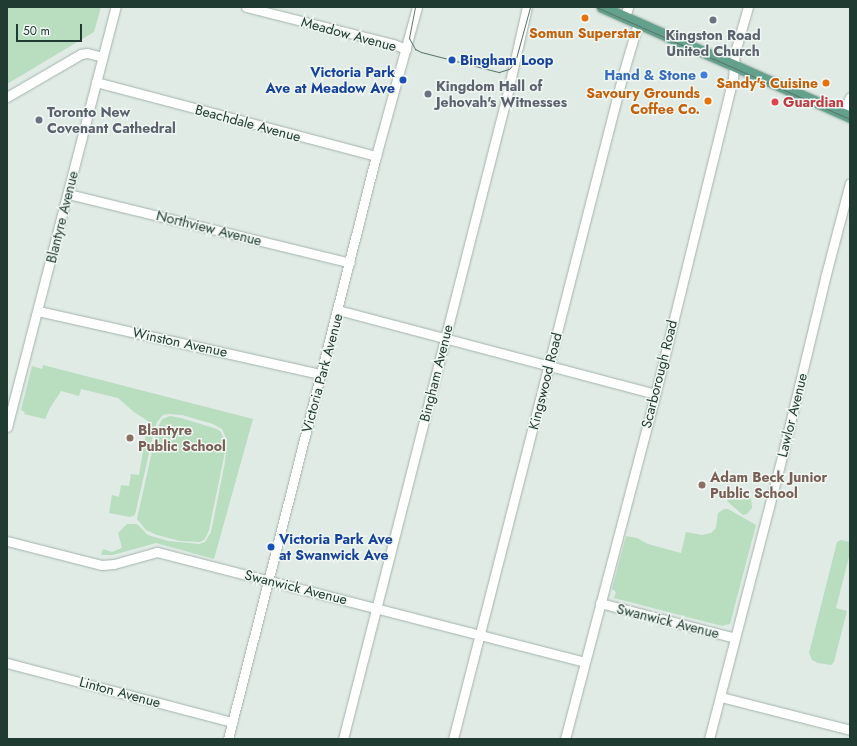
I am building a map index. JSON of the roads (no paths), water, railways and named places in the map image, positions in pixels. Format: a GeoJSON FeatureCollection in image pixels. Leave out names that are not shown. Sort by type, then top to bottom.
{"type":"FeatureCollection","features":[{"type":"Feature","properties":{"kind":"main road"},"geometry":{"type":"LineString","coordinates":[[602,7],[626,12],[638,23],[846,115]]}},
{"type":"Feature","properties":{"kind":"street","name":"Blantyre Avenue"},"geometry":{"type":"LineString","coordinates":[[7,425],[116,7]]}},
{"type":"Feature","properties":{"kind":"street","name":"Meadow Avenue"},"geometry":{"type":"LineString","coordinates":[[246,7],[393,44],[406,49]]}},
{"type":"Feature","properties":{"kind":"street","name":"Victoria Park Avenue"},"geometry":{"type":"LineString","coordinates":[[228,739],[376,156],[417,7]]}},
{"type":"Feature","properties":{"kind":"street","name":"Bingham Avenue"},"geometry":{"type":"LineString","coordinates":[[343,739],[446,338],[508,91],[527,7]]}},
{"type":"Feature","properties":{"kind":"street","name":"Scarborough Road"},"geometry":{"type":"LineString","coordinates":[[564,739],[655,394],[733,79],[735,52],[748,7]]}},
{"type":"Feature","properties":{"kind":"street","name":"Kingswood Road"},"geometry":{"type":"LineString","coordinates":[[453,739],[623,74],[638,23]]}},
{"type":"Feature","properties":{"kind":"street"},"geometry":{"type":"LineString","coordinates":[[7,97],[81,54],[87,53],[103,57]]}},
{"type":"Feature","properties":{"kind":"street","name":"Beachdale Avenue"},"geometry":{"type":"LineString","coordinates":[[96,82],[376,156]]}},
{"type":"Feature","properties":{"kind":"street"},"geometry":{"type":"LineString","coordinates":[[846,115],[850,97]]}},
{"type":"Feature","properties":{"kind":"street","name":"Lawlor Avenue"},"geometry":{"type":"LineString","coordinates":[[710,739],[850,183]]}},
{"type":"Feature","properties":{"kind":"street","name":"Northview Avenue"},"geometry":{"type":"LineString","coordinates":[[68,194],[350,263]]}},
{"type":"Feature","properties":{"kind":"street","name":"Winston Avenue"},"geometry":{"type":"LineString","coordinates":[[38,310],[321,374]]}},
{"type":"Feature","properties":{"kind":"street"},"geometry":{"type":"LineString","coordinates":[[338,310],[550,364],[655,394]]}},
{"type":"Feature","properties":{"kind":"street","name":"Swanwick Avenue"},"geometry":{"type":"LineString","coordinates":[[7,541],[102,565],[114,564],[157,552],[584,662]]}},
{"type":"Feature","properties":{"kind":"street","name":"Swanwick Avenue"},"geometry":{"type":"LineString","coordinates":[[600,603],[735,638]]}},
{"type":"Feature","properties":{"kind":"street","name":"Linton Avenue"},"geometry":{"type":"LineString","coordinates":[[7,662],[232,722]]}},
{"type":"Feature","properties":{"kind":"street"},"geometry":{"type":"LineString","coordinates":[[721,697],[850,730]]}},
{"type":"Feature","properties":{"kind":"tram line"},"geometry":{"type":"LineString","coordinates":[[415,7],[409,38],[415,49],[421,52],[499,72],[509,69],[515,62],[530,7]]}},
{"type":"Feature","properties":{"kind":"tram line"},"geometry":{"type":"LineString","coordinates":[[596,7],[850,119]]}},
{"type":"Feature","properties":{"kind":"place","name":"Somun Superstar"},"geometry":{"type":"Point","coordinates":[585,18]}},
{"type":"Feature","properties":{"kind":"place","name":"Kingston Road United Church"},"geometry":{"type":"Point","coordinates":[713,20]}},
{"type":"Feature","properties":{"kind":"place","name":"Bingham Loop"},"geometry":{"type":"Point","coordinates":[452,60]}},
{"type":"Feature","properties":{"kind":"place","name":"Hand & Stone"},"geometry":{"type":"Point","coordinates":[704,75]}},
{"type":"Feature","properties":{"kind":"place","name":"Victoria Park Ave at Meadow Ave"},"geometry":{"type":"Point","coordinates":[403,80]}},
{"type":"Feature","properties":{"kind":"place","name":"Sandy's Cuisine"},"geometry":{"type":"Point","coordinates":[826,83]}},
{"type":"Feature","properties":{"kind":"place","name":"Kingdom Hall of Jehovah's Witnesses"},"geometry":{"type":"Point","coordinates":[428,94]}},
{"type":"Feature","properties":{"kind":"place","name":"Savoury Grounds Coffee Co."},"geometry":{"type":"Point","coordinates":[708,101]}},
{"type":"Feature","properties":{"kind":"place","name":"Guardian"},"geometry":{"type":"Point","coordinates":[775,102]}},
{"type":"Feature","properties":{"kind":"place","name":"Toronto New Covenant Cathedral"},"geometry":{"type":"Point","coordinates":[39,120]}},
{"type":"Feature","properties":{"kind":"place","name":"Blantyre Public School"},"geometry":{"type":"Point","coordinates":[130,438]}},
{"type":"Feature","properties":{"kind":"place","name":"Adam Beck Junior Public School"},"geometry":{"type":"Point","coordinates":[702,485]}},
{"type":"Feature","properties":{"kind":"place","name":"Victoria Park Ave at Swanwick Ave"},"geometry":{"type":"Point","coordinates":[271,547]}}]}
